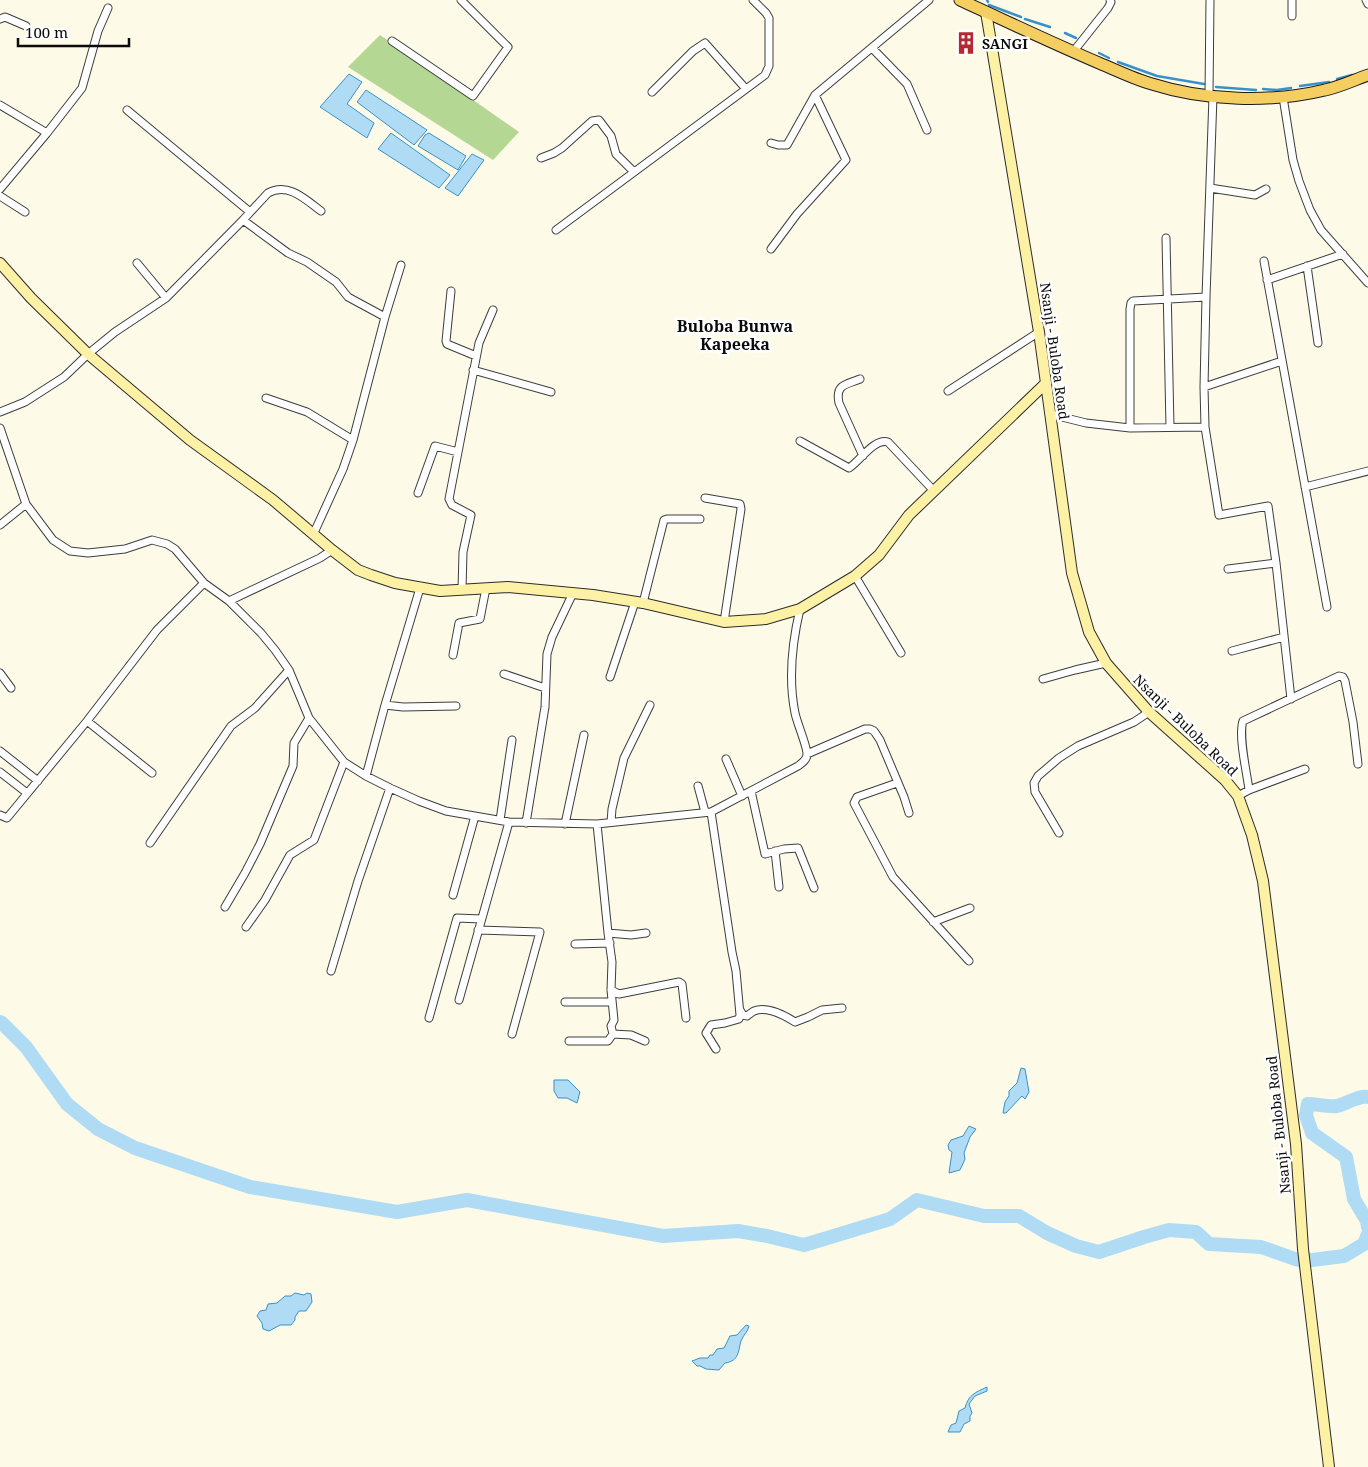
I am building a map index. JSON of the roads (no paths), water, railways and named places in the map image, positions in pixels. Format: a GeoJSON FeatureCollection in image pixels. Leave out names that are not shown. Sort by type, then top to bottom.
{"type":"FeatureCollection","features":[{"type":"Feature","properties":{"kind":"main road"},"geometry":{"type":"LineString","coordinates":[[960,0],[979,6],[1073,52],[1151,84],[1180,91],[1211,96],[1284,97],[1326,90],[1368,75]]}},
{"type":"Feature","properties":{"kind":"main road","name":"Nsanji - Buloba Road"},"geometry":{"type":"LineString","coordinates":[[979,6],[1039,332],[1072,572],[1089,632],[1106,664],[1149,712],[1225,780],[1238,796],[1252,835],[1263,881],[1296,1144],[1303,1250],[1329,1467]]}},
{"type":"Feature","properties":{"kind":"main road"},"geometry":{"type":"LineString","coordinates":[[0,263],[31,298],[88,354],[190,440],[272,500],[332,550],[358,570],[371,576],[420,588],[462,590],[508,587],[573,593],[639,602],[724,622],[766,619],[800,608],[855,576],[879,555],[909,515],[1046,384]]}},
{"type":"Feature","properties":{"kind":"street"},"geometry":{"type":"LineString","coordinates":[[392,41],[473,96],[508,47],[462,0]]}},
{"type":"Feature","properties":{"kind":"street"},"geometry":{"type":"LineString","coordinates":[[556,230],[765,75],[769,66],[769,18],[753,0]]}},
{"type":"Feature","properties":{"kind":"street"},"geometry":{"type":"LineString","coordinates":[[771,143],[787,145],[815,96],[929,0]]}},
{"type":"Feature","properties":{"kind":"street"},"geometry":{"type":"LineString","coordinates":[[1073,52],[1108,8],[1110,0]]}},
{"type":"Feature","properties":{"kind":"street"},"geometry":{"type":"LineString","coordinates":[[1210,0],[1210,188],[1204,387],[1206,427],[1219,515],[1268,506],[1291,700]]}},
{"type":"Feature","properties":{"kind":"street"},"geometry":{"type":"LineString","coordinates":[[1292,0],[1292,16]]}},
{"type":"Feature","properties":{"kind":"street"},"geometry":{"type":"LineString","coordinates":[[1366,0],[1368,4]]}},
{"type":"Feature","properties":{"kind":"street"},"geometry":{"type":"LineString","coordinates":[[0,189],[82,88],[98,31],[108,8]]}},
{"type":"Feature","properties":{"kind":"street"},"geometry":{"type":"LineString","coordinates":[[0,19],[2,17],[26,26]]}},
{"type":"Feature","properties":{"kind":"street"},"geometry":{"type":"LineString","coordinates":[[652,92],[693,50],[705,43],[746,89]]}},
{"type":"Feature","properties":{"kind":"street"},"geometry":{"type":"LineString","coordinates":[[872,48],[907,84],[927,130]]}},
{"type":"Feature","properties":{"kind":"street"},"geometry":{"type":"LineString","coordinates":[[771,249],[797,214],[846,160],[815,96]]}},
{"type":"Feature","properties":{"kind":"street"},"geometry":{"type":"LineString","coordinates":[[1284,97],[1298,182],[1310,210],[1321,230],[1368,283]]}},
{"type":"Feature","properties":{"kind":"street"},"geometry":{"type":"LineString","coordinates":[[0,105],[47,133]]}},
{"type":"Feature","properties":{"kind":"street"},"geometry":{"type":"LineString","coordinates":[[127,110],[250,212]]}},
{"type":"Feature","properties":{"kind":"street"},"geometry":{"type":"LineString","coordinates":[[541,158],[562,148],[592,121],[599,120],[611,136],[616,154],[634,172]]}},
{"type":"Feature","properties":{"kind":"street"},"geometry":{"type":"LineString","coordinates":[[1210,188],[1255,195],[1266,189]]}},
{"type":"Feature","properties":{"kind":"street"},"geometry":{"type":"LineString","coordinates":[[0,412],[25,402],[64,377],[115,332],[166,298],[268,193],[281,189],[296,192],[321,211]]}},
{"type":"Feature","properties":{"kind":"street"},"geometry":{"type":"LineString","coordinates":[[0,196],[25,212]]}},
{"type":"Feature","properties":{"kind":"street"},"geometry":{"type":"LineString","coordinates":[[243,220],[288,253],[307,262],[336,282],[348,297],[384,317]]}},
{"type":"Feature","properties":{"kind":"street"},"geometry":{"type":"LineString","coordinates":[[1166,238],[1170,427]]}},
{"type":"Feature","properties":{"kind":"street"},"geometry":{"type":"LineString","coordinates":[[1267,280],[1343,254]]}},
{"type":"Feature","properties":{"kind":"street"},"geometry":{"type":"LineString","coordinates":[[1264,261],[1327,607]]}},
{"type":"Feature","properties":{"kind":"street"},"geometry":{"type":"LineString","coordinates":[[137,263],[166,298]]}},
{"type":"Feature","properties":{"kind":"street"},"geometry":{"type":"LineString","coordinates":[[313,535],[343,469],[353,440],[384,317],[401,265]]}},
{"type":"Feature","properties":{"kind":"street"},"geometry":{"type":"LineString","coordinates":[[1307,266],[1318,343]]}},
{"type":"Feature","properties":{"kind":"street"},"geometry":{"type":"LineString","coordinates":[[451,291],[447,344],[476,356]]}},
{"type":"Feature","properties":{"kind":"street"},"geometry":{"type":"LineString","coordinates":[[1130,428],[1131,303],[1133,301],[1206,297]]}},
{"type":"Feature","properties":{"kind":"street"},"geometry":{"type":"LineString","coordinates":[[462,590],[463,552],[471,514],[452,505],[449,499],[479,343],[493,310]]}},
{"type":"Feature","properties":{"kind":"street"},"geometry":{"type":"LineString","coordinates":[[948,390],[1039,332]]}},
{"type":"Feature","properties":{"kind":"street"},"geometry":{"type":"LineString","coordinates":[[1204,387],[1282,361]]}},
{"type":"Feature","properties":{"kind":"street"},"geometry":{"type":"LineString","coordinates":[[473,370],[551,392]]}},
{"type":"Feature","properties":{"kind":"street"},"geometry":{"type":"LineString","coordinates":[[860,379],[841,387],[838,390],[837,396],[863,456]]}},
{"type":"Feature","properties":{"kind":"street"},"geometry":{"type":"LineString","coordinates":[[266,398],[307,412],[353,440]]}},
{"type":"Feature","properties":{"kind":"street"},"geometry":{"type":"LineString","coordinates":[[1050,414],[1086,423],[1130,428],[1206,427]]}},
{"type":"Feature","properties":{"kind":"street"},"geometry":{"type":"LineString","coordinates":[[0,428],[26,504],[53,540],[70,551],[88,553],[125,549],[152,540],[175,549],[204,583],[229,601],[275,650],[289,670],[309,718],[344,762],[390,788],[446,811],[509,822],[565,824],[597,824],[708,812],[798,766],[805,761],[807,754],[795,713],[791,688],[793,637],[800,608]]}},
{"type":"Feature","properties":{"kind":"street"},"geometry":{"type":"LineString","coordinates":[[800,441],[849,468],[878,443],[882,441],[888,442],[934,491]]}},
{"type":"Feature","properties":{"kind":"street"},"geometry":{"type":"LineString","coordinates":[[418,493],[435,446],[458,452]]}},
{"type":"Feature","properties":{"kind":"street"},"geometry":{"type":"LineString","coordinates":[[1305,487],[1368,471]]}},
{"type":"Feature","properties":{"kind":"street"},"geometry":{"type":"LineString","coordinates":[[705,498],[740,504],[741,509],[724,622]]}},
{"type":"Feature","properties":{"kind":"street"},"geometry":{"type":"LineString","coordinates":[[0,525],[26,504]]}},
{"type":"Feature","properties":{"kind":"street"},"geometry":{"type":"LineString","coordinates":[[610,677],[639,602],[664,520],[700,519]]}},
{"type":"Feature","properties":{"kind":"street"},"geometry":{"type":"LineString","coordinates":[[229,601],[320,558],[332,550]]}},
{"type":"Feature","properties":{"kind":"street"},"geometry":{"type":"LineString","coordinates":[[1228,569],[1276,563]]}},
{"type":"Feature","properties":{"kind":"street"},"geometry":{"type":"LineString","coordinates":[[855,576],[901,653]]}},
{"type":"Feature","properties":{"kind":"street"},"geometry":{"type":"LineString","coordinates":[[0,816],[7,818],[157,630],[204,583]]}},
{"type":"Feature","properties":{"kind":"street"},"geometry":{"type":"LineString","coordinates":[[366,776],[384,704],[420,588]]}},
{"type":"Feature","properties":{"kind":"street"},"geometry":{"type":"LineString","coordinates":[[453,655],[460,624],[480,619],[486,588]]}},
{"type":"Feature","properties":{"kind":"street"},"geometry":{"type":"LineString","coordinates":[[526,823],[545,706],[547,654],[552,637],[573,593]]}},
{"type":"Feature","properties":{"kind":"street"},"geometry":{"type":"LineString","coordinates":[[1232,650],[1284,637]]}},
{"type":"Feature","properties":{"kind":"street"},"geometry":{"type":"LineString","coordinates":[[1044,679],[1106,664]]}},
{"type":"Feature","properties":{"kind":"street"},"geometry":{"type":"LineString","coordinates":[[150,843],[230,726],[256,708],[289,670]]}},
{"type":"Feature","properties":{"kind":"street"},"geometry":{"type":"LineString","coordinates":[[0,673],[11,688]]}},
{"type":"Feature","properties":{"kind":"street"},"geometry":{"type":"LineString","coordinates":[[504,674],[545,688]]}},
{"type":"Feature","properties":{"kind":"street"},"geometry":{"type":"LineString","coordinates":[[1249,790],[1242,723],[1339,676],[1345,678],[1358,764]]}},
{"type":"Feature","properties":{"kind":"street"},"geometry":{"type":"LineString","coordinates":[[384,704],[403,707],[456,706]]}},
{"type":"Feature","properties":{"kind":"street"},"geometry":{"type":"LineString","coordinates":[[611,822],[612,809],[624,758],[650,705]]}},
{"type":"Feature","properties":{"kind":"street"},"geometry":{"type":"LineString","coordinates":[[1059,832],[1035,792],[1034,783],[1038,776],[1059,758],[1078,746],[1134,722],[1149,712]]}},
{"type":"Feature","properties":{"kind":"street"},"geometry":{"type":"LineString","coordinates":[[225,907],[260,844],[293,766],[294,743],[309,718]]}},
{"type":"Feature","properties":{"kind":"street"},"geometry":{"type":"LineString","coordinates":[[86,721],[152,773]]}},
{"type":"Feature","properties":{"kind":"street"},"geometry":{"type":"LineString","coordinates":[[807,754],[858,732],[870,729],[874,731],[880,740],[909,813]]}},
{"type":"Feature","properties":{"kind":"street"},"geometry":{"type":"LineString","coordinates":[[565,824],[584,735]]}},
{"type":"Feature","properties":{"kind":"street"},"geometry":{"type":"LineString","coordinates":[[500,820],[512,740]]}},
{"type":"Feature","properties":{"kind":"street"},"geometry":{"type":"LineString","coordinates":[[0,751],[38,781]]}},
{"type":"Feature","properties":{"kind":"street"},"geometry":{"type":"LineString","coordinates":[[726,759],[742,796]]}},
{"type":"Feature","properties":{"kind":"street"},"geometry":{"type":"LineString","coordinates":[[246,927],[265,900],[290,855],[314,840],[344,762]]}},
{"type":"Feature","properties":{"kind":"street"},"geometry":{"type":"LineString","coordinates":[[1238,796],[1249,790],[1306,769]]}},
{"type":"Feature","properties":{"kind":"street"},"geometry":{"type":"LineString","coordinates":[[0,772],[27,793]]}},
{"type":"Feature","properties":{"kind":"street"},"geometry":{"type":"LineString","coordinates":[[898,783],[867,792],[857,797],[854,803],[893,877],[969,961]]}},
{"type":"Feature","properties":{"kind":"street"},"geometry":{"type":"LineString","coordinates":[[698,786],[708,812],[736,971],[740,1010],[739,1019],[711,1025],[706,1033],[716,1049]]}},
{"type":"Feature","properties":{"kind":"street"},"geometry":{"type":"LineString","coordinates":[[331,971],[358,880],[390,788]]}},
{"type":"Feature","properties":{"kind":"street"},"geometry":{"type":"LineString","coordinates":[[751,791],[765,854],[784,849],[798,848],[814,888]]}},
{"type":"Feature","properties":{"kind":"street"},"geometry":{"type":"LineString","coordinates":[[453,895],[475,816]]}},
{"type":"Feature","properties":{"kind":"street"},"geometry":{"type":"LineString","coordinates":[[459,1000],[509,822]]}},
{"type":"Feature","properties":{"kind":"street"},"geometry":{"type":"LineString","coordinates":[[569,1041],[608,1041],[613,1034],[611,1026],[614,1020],[611,990],[612,962],[597,824]]}},
{"type":"Feature","properties":{"kind":"street"},"geometry":{"type":"LineString","coordinates":[[775,851],[779,887]]}},
{"type":"Feature","properties":{"kind":"street"},"geometry":{"type":"LineString","coordinates":[[933,922],[970,908]]}},
{"type":"Feature","properties":{"kind":"street"},"geometry":{"type":"LineString","coordinates":[[429,1018],[457,918],[481,919]]}},
{"type":"Feature","properties":{"kind":"street"},"geometry":{"type":"LineString","coordinates":[[478,930],[540,932],[512,1034]]}},
{"type":"Feature","properties":{"kind":"street"},"geometry":{"type":"LineString","coordinates":[[608,934],[631,935],[646,933]]}},
{"type":"Feature","properties":{"kind":"street"},"geometry":{"type":"LineString","coordinates":[[575,944],[610,943]]}},
{"type":"Feature","properties":{"kind":"street"},"geometry":{"type":"LineString","coordinates":[[611,990],[619,994],[679,982],[682,984],[686,1018]]}},
{"type":"Feature","properties":{"kind":"street"},"geometry":{"type":"LineString","coordinates":[[565,1002],[612,1002]]}},
{"type":"Feature","properties":{"kind":"street"},"geometry":{"type":"LineString","coordinates":[[740,1010],[743,1015],[747,1016],[754,1011],[766,1010],[787,1017],[794,1022],[822,1010],[842,1008]]}},
{"type":"Feature","properties":{"kind":"street"},"geometry":{"type":"LineString","coordinates":[[613,1034],[631,1035],[645,1041]]}},
{"type":"Feature","properties":{"kind":"water"},"geometry":{"type":"Polygon","coordinates":[[[349,74],[362,82],[347,104],[374,123],[367,138],[320,107],[349,74]]]}},
{"type":"Feature","properties":{"kind":"water"},"geometry":{"type":"Polygon","coordinates":[[[366,90],[427,130],[414,145],[357,102],[366,90]]]}},
{"type":"Feature","properties":{"kind":"water"},"geometry":{"type":"Polygon","coordinates":[[[391,133],[450,175],[439,188],[378,149],[391,133]]]}},
{"type":"Feature","properties":{"kind":"water"},"geometry":{"type":"Polygon","coordinates":[[[429,133],[466,156],[458,170],[418,146],[425,135],[429,133]]]}},
{"type":"Feature","properties":{"kind":"water"},"geometry":{"type":"Polygon","coordinates":[[[472,154],[484,160],[458,196],[445,188],[472,154]]]}},
{"type":"Feature","properties":{"kind":"water"},"geometry":{"type":"Polygon","coordinates":[[[1021,1068],[1025,1069],[1029,1092],[1025,1099],[1022,1096],[1006,1113],[1003,1113],[1009,1091],[1017,1083],[1021,1068]]]}},
{"type":"Feature","properties":{"kind":"water"},"geometry":{"type":"Polygon","coordinates":[[[554,1080],[568,1080],[580,1092],[577,1103],[567,1098],[558,1098],[554,1091],[554,1080]]]}},
{"type":"Feature","properties":{"kind":"water"},"geometry":{"type":"Polygon","coordinates":[[[969,1126],[976,1129],[970,1137],[964,1153],[965,1159],[960,1170],[949,1173],[952,1152],[949,1150],[948,1145],[951,1140],[963,1136],[969,1126]]]}},
{"type":"Feature","properties":{"kind":"water"},"geometry":{"type":"Polygon","coordinates":[[[295,1293],[311,1294],[312,1302],[306,1311],[299,1311],[291,1325],[280,1325],[269,1331],[263,1329],[262,1323],[257,1316],[260,1311],[266,1310],[268,1304],[277,1303],[285,1296],[291,1296],[295,1293]]]}},
{"type":"Feature","properties":{"kind":"water"},"geometry":{"type":"Polygon","coordinates":[[[746,1325],[749,1326],[737,1355],[730,1362],[725,1363],[719,1370],[697,1366],[692,1361],[708,1358],[717,1349],[724,1348],[730,1336],[737,1335],[746,1325]]]}},
{"type":"Feature","properties":{"kind":"water"},"geometry":{"type":"Polygon","coordinates":[[[987,1387],[987,1391],[975,1396],[969,1404],[972,1413],[970,1421],[964,1424],[960,1432],[948,1432],[951,1425],[956,1423],[959,1411],[965,1408],[970,1397],[987,1387]]]}},
{"type":"Feature","properties":{"kind":"waterway"},"geometry":{"type":"LineString","coordinates":[[989,5],[1021,17]]}},
{"type":"Feature","properties":{"kind":"waterway"},"geometry":{"type":"LineString","coordinates":[[1025,19],[1050,27]]}},
{"type":"Feature","properties":{"kind":"waterway"},"geometry":{"type":"LineString","coordinates":[[1065,33],[1076,38]]}},
{"type":"Feature","properties":{"kind":"waterway"},"geometry":{"type":"LineString","coordinates":[[1099,53],[1109,58]]}},
{"type":"Feature","properties":{"kind":"waterway"},"geometry":{"type":"LineString","coordinates":[[1118,62],[1157,76],[1204,84]]}},
{"type":"Feature","properties":{"kind":"waterway"},"geometry":{"type":"LineString","coordinates":[[1337,79],[1352,75]]}},
{"type":"Feature","properties":{"kind":"waterway"},"geometry":{"type":"LineString","coordinates":[[1300,86],[1329,82]]}},
{"type":"Feature","properties":{"kind":"waterway"},"geometry":{"type":"LineString","coordinates":[[1216,87],[1256,90]]}},
{"type":"Feature","properties":{"kind":"waterway"},"geometry":{"type":"LineString","coordinates":[[1263,89],[1291,88]]}},
{"type":"Feature","properties":{"kind":"waterway"},"geometry":{"type":"LineString","coordinates":[[0,1022],[26,1047],[67,1104],[98,1129],[135,1148],[250,1187],[397,1212],[467,1200],[663,1236],[738,1231],[804,1245],[890,1219],[917,1200],[984,1216],[1019,1216],[1047,1233],[1076,1246],[1099,1252],[1169,1230],[1196,1232],[1209,1244],[1261,1247],[1298,1260],[1344,1256],[1364,1244],[1368,1234]]}},
{"type":"Feature","properties":{"kind":"waterway"},"geometry":{"type":"LineString","coordinates":[[1368,1097],[1357,1098],[1337,1106],[1308,1104],[1306,1115],[1312,1133],[1346,1157],[1354,1199],[1367,1221],[1368,1227]]}},
{"type":"Feature","properties":{"kind":"place","name":"SANGI"},"geometry":{"type":"Point","coordinates":[966,43]}},
{"type":"Feature","properties":{"kind":"district","name":"Buloba Bunwa Kapeeka"},"geometry":{"type":"Point","coordinates":[735,335]}}]}
